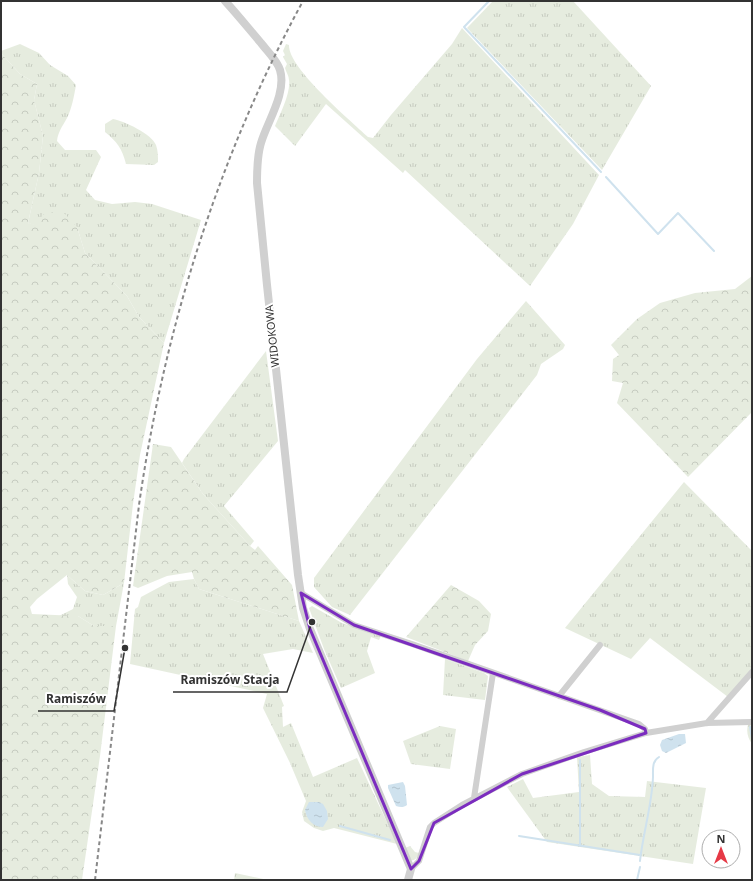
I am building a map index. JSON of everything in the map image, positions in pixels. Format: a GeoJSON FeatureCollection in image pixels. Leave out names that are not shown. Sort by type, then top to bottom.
{"type":"FeatureCollection","features":[{"type":"Feature","properties":{"kind":"street","name":"WIDOKOWA"},"geometry":{"type":"LineString","coordinates":[[224,1],[268,52],[279,67],[281,75],[282,84],[278,99],[260,144],[257,183],[267,293],[298,576],[303,608],[310,629],[411,869]]}},
{"type":"Feature","properties":{"kind":"street"},"geometry":{"type":"LineString","coordinates":[[301,593],[354,625],[639,724],[646,733]]}},
{"type":"Feature","properties":{"kind":"street"},"geometry":{"type":"LineString","coordinates":[[560,696],[600,645]]}},
{"type":"Feature","properties":{"kind":"street"},"geometry":{"type":"LineString","coordinates":[[707,723],[752,672]]}},
{"type":"Feature","properties":{"kind":"street"},"geometry":{"type":"LineString","coordinates":[[474,798],[493,673]]}},
{"type":"Feature","properties":{"kind":"street"},"geometry":{"type":"LineString","coordinates":[[408,880],[411,869],[418,861],[430,827],[440,817],[522,774],[584,752],[646,733],[707,723],[752,722]]}},
{"type":"Feature","properties":{"kind":"highlighted area"},"geometry":{"type":"Polygon","coordinates":[[[301,593],[354,625],[600,710],[645,729],[646,733],[522,774],[434,823],[419,861],[411,869],[310,629],[301,593]]]}},
{"type":"Feature","properties":{"kind":"green space"},"geometry":{"type":"Polygon","coordinates":[[[493,1],[573,1],[651,86],[602,170],[467,28],[493,1]]]}},
{"type":"Feature","properties":{"kind":"green space"},"geometry":{"type":"Polygon","coordinates":[[[462,28],[599,175],[573,224],[530,286],[405,170],[403,173],[326,104],[295,146],[275,126],[285,103],[289,85],[289,77],[285,68],[287,64],[283,57],[285,55],[283,51],[286,44],[289,45],[291,55],[298,67],[321,93],[368,137],[373,138],[452,44],[462,28]]]}},
{"type":"Feature","properties":{"kind":"green space"},"geometry":{"type":"Polygon","coordinates":[[[20,44],[39,53],[50,65],[68,76],[76,85],[73,102],[67,118],[59,132],[57,141],[65,150],[96,150],[101,157],[86,190],[95,200],[112,204],[135,202],[152,204],[201,220],[164,343],[139,317],[127,296],[85,253],[77,227],[40,227],[28,223],[39,173],[43,136],[34,100],[37,84],[20,74],[1,53],[1,51],[20,44]]]}},
{"type":"Feature","properties":{"kind":"green space"},"geometry":{"type":"Polygon","coordinates":[[[1,53],[20,74],[37,84],[34,100],[43,136],[39,173],[28,223],[40,226],[42,215],[50,212],[65,214],[77,227],[85,253],[127,296],[139,317],[164,343],[140,455],[124,583],[103,595],[85,591],[67,575],[37,599],[30,607],[32,614],[78,616],[94,626],[116,626],[100,756],[82,880],[1,880],[1,53]]]}},
{"type":"Feature","properties":{"kind":"green space"},"geometry":{"type":"Polygon","coordinates":[[[113,119],[124,122],[144,132],[156,145],[158,151],[158,162],[154,165],[126,164],[123,154],[118,146],[105,132],[105,124],[113,119]]]}},
{"type":"Feature","properties":{"kind":"green space"},"geometry":{"type":"Polygon","coordinates":[[[752,276],[752,412],[688,477],[617,403],[623,383],[612,381],[613,359],[619,355],[611,345],[637,319],[660,303],[695,293],[735,289],[752,276]]]}},
{"type":"Feature","properties":{"kind":"green space"},"geometry":{"type":"Polygon","coordinates":[[[526,301],[565,345],[563,349],[541,364],[537,375],[350,615],[332,607],[314,587],[314,578],[477,359],[526,301]]]}},
{"type":"Feature","properties":{"kind":"green space"},"geometry":{"type":"Polygon","coordinates":[[[266,351],[278,441],[224,506],[254,541],[250,546],[203,494],[182,463],[266,351]]]}},
{"type":"Feature","properties":{"kind":"green space"},"geometry":{"type":"Polygon","coordinates":[[[153,444],[171,447],[203,494],[250,546],[255,550],[258,546],[292,585],[299,621],[199,589],[192,572],[167,576],[138,588],[133,586],[153,444]]]}},
{"type":"Feature","properties":{"kind":"green space"},"geometry":{"type":"Polygon","coordinates":[[[684,482],[752,551],[752,669],[728,697],[650,638],[631,659],[565,628],[684,482]]]}},
{"type":"Feature","properties":{"kind":"green space"},"geometry":{"type":"Polygon","coordinates":[[[67,575],[85,591],[103,595],[124,583],[116,626],[94,626],[78,616],[59,616],[73,609],[77,597],[68,584],[67,575]]]}},
{"type":"Feature","properties":{"kind":"green space"},"geometry":{"type":"Polygon","coordinates":[[[194,579],[199,589],[299,621],[313,653],[293,649],[263,654],[284,706],[282,707],[283,727],[291,723],[313,777],[357,758],[397,844],[334,828],[323,831],[314,828],[304,821],[302,812],[306,801],[290,763],[263,708],[267,694],[130,664],[135,609],[138,607],[141,597],[169,582],[194,579]]]}},
{"type":"Feature","properties":{"kind":"green space"},"geometry":{"type":"Polygon","coordinates":[[[451,585],[479,601],[491,614],[488,631],[475,645],[468,661],[406,637],[451,585]]]}},
{"type":"Feature","properties":{"kind":"green space"},"geometry":{"type":"Polygon","coordinates":[[[312,606],[342,623],[381,636],[379,640],[371,637],[367,651],[375,673],[341,688],[324,649],[309,608],[312,606]]]}},
{"type":"Feature","properties":{"kind":"green space"},"geometry":{"type":"Polygon","coordinates":[[[445,659],[484,673],[488,676],[485,700],[443,695],[445,659]]]}},
{"type":"Feature","properties":{"kind":"green space"},"geometry":{"type":"Polygon","coordinates":[[[752,724],[752,744],[748,737],[747,730],[748,725],[752,724]]]}},
{"type":"Feature","properties":{"kind":"green space"},"geometry":{"type":"Polygon","coordinates":[[[440,726],[456,729],[450,769],[411,764],[403,741],[440,726]]]}},
{"type":"Feature","properties":{"kind":"green space"},"geometry":{"type":"Polygon","coordinates":[[[590,755],[592,784],[609,796],[645,797],[647,781],[706,788],[693,864],[547,842],[507,787],[523,779],[533,798],[579,792],[577,757],[590,755]]]}},
{"type":"Feature","properties":{"kind":"green space"},"geometry":{"type":"Polygon","coordinates":[[[410,846],[415,852],[419,853],[414,860],[411,860],[405,848],[410,846]]]}},
{"type":"Feature","properties":{"kind":"green space"},"geometry":{"type":"Polygon","coordinates":[[[235,873],[268,880],[234,880],[235,873]]]}},
{"type":"Feature","properties":{"kind":"water"},"geometry":{"type":"Polygon","coordinates":[[[679,734],[685,734],[686,743],[666,753],[662,751],[660,745],[662,740],[679,734]]]}},
{"type":"Feature","properties":{"kind":"water"},"geometry":{"type":"Polygon","coordinates":[[[403,782],[405,786],[407,805],[400,807],[396,806],[388,785],[403,782]]]}},
{"type":"Feature","properties":{"kind":"water"},"geometry":{"type":"Polygon","coordinates":[[[309,802],[319,802],[323,804],[327,811],[328,819],[323,827],[316,826],[307,817],[305,810],[309,802]]]}},
{"type":"Feature","properties":{"kind":"waterway"},"geometry":{"type":"LineString","coordinates":[[489,1],[464,27],[601,172]]}},
{"type":"Feature","properties":{"kind":"waterway"},"geometry":{"type":"LineString","coordinates":[[606,177],[658,234],[678,213],[714,251]]}},
{"type":"Feature","properties":{"kind":"waterway"},"geometry":{"type":"LineString","coordinates":[[752,727],[750,727],[752,739]]}},
{"type":"Feature","properties":{"kind":"waterway"},"geometry":{"type":"LineString","coordinates":[[640,861],[651,798],[653,766],[659,757]]}},
{"type":"Feature","properties":{"kind":"waterway"},"geometry":{"type":"LineString","coordinates":[[580,760],[580,846]]}},
{"type":"Feature","properties":{"kind":"waterway"},"geometry":{"type":"LineString","coordinates":[[340,826],[390,840]]}},
{"type":"Feature","properties":{"kind":"waterway"},"geometry":{"type":"LineString","coordinates":[[519,836],[640,855]]}},
{"type":"Feature","properties":{"kind":"waterway"},"geometry":{"type":"LineString","coordinates":[[637,880],[640,867]]}},
{"type":"Feature","properties":{"kind":"railway"},"geometry":{"type":"LineString","coordinates":[[95,880],[139,505],[163,374],[179,310],[198,246],[220,183],[245,121],[273,60],[303,1]]}},
{"type":"Feature","properties":{"kind":"place","name":"Ramiszów Stacja"},"geometry":{"type":"Point","coordinates":[312,622]}},
{"type":"Feature","properties":{"kind":"place","name":"Ramiszów"},"geometry":{"type":"Point","coordinates":[125,648]}}]}
